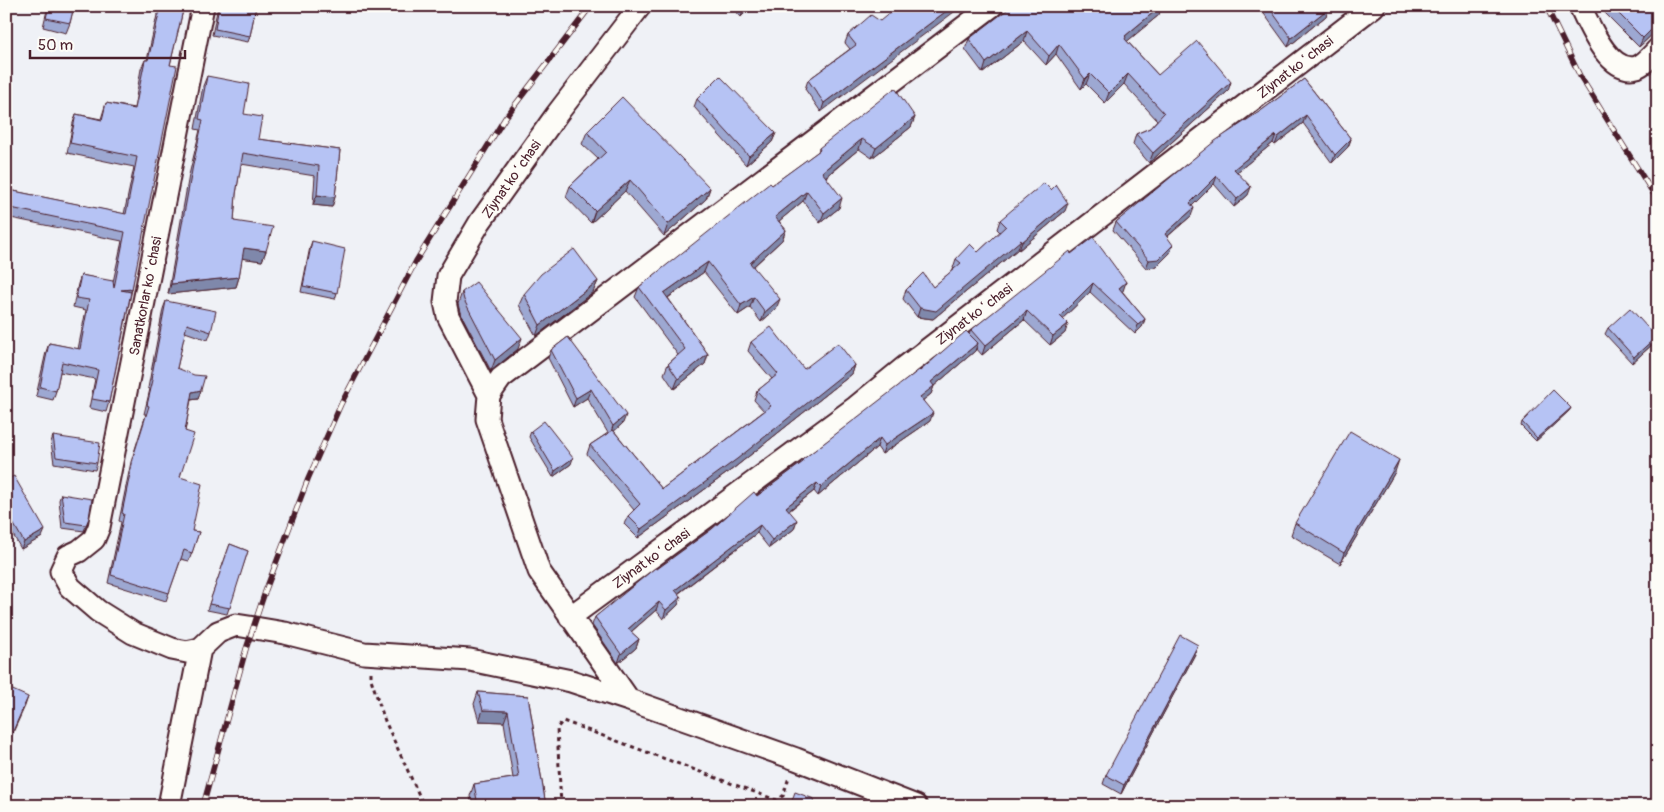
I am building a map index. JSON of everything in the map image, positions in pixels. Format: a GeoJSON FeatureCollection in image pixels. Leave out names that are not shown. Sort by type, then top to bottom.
{"type":"FeatureCollection","features":[{"type":"Feature","properties":{"kind":"street","name":"Sanatkorlar koʻchasi"},"geometry":{"type":"LineString","coordinates":[[200,649],[187,652],[133,633],[98,611],[70,587],[61,571],[68,556],[79,551],[94,539],[99,527],[203,6]]}},
{"type":"Feature","properties":{"kind":"street","name":"Ziynat koʻchasi"},"geometry":{"type":"LineString","coordinates":[[489,395],[448,316],[445,302],[448,276],[480,222],[562,106],[640,6]]}},
{"type":"Feature","properties":{"kind":"street"},"geometry":{"type":"LineString","coordinates":[[629,700],[538,571],[487,419],[489,395],[501,378],[992,6]]}},
{"type":"Feature","properties":{"kind":"street","name":"Ziynat koʻchasi"},"geometry":{"type":"LineString","coordinates":[[570,617],[856,407],[905,367],[1374,6]]}},
{"type":"Feature","properties":{"kind":"street"},"geometry":{"type":"LineString","coordinates":[[1580,6],[1597,41],[1609,56],[1620,65],[1628,67],[1637,66],[1646,61],[1658,49]]}},
{"type":"Feature","properties":{"kind":"street"},"geometry":{"type":"LineString","coordinates":[[169,806],[200,649],[218,632],[236,625],[285,633],[364,653],[372,652],[470,660],[571,681],[796,759],[916,806]]}},
{"type":"Feature","properties":{"kind":"path"},"geometry":{"type":"LineString","coordinates":[[372,652],[371,679],[382,712],[424,806]]}},
{"type":"Feature","properties":{"kind":"path"},"geometry":{"type":"LineString","coordinates":[[561,806],[557,728],[563,721],[776,800],[783,796],[796,759]]}},
{"type":"Feature","properties":{"kind":"building"},"geometry":{"type":"Polygon","coordinates":[[[49,6],[74,6],[70,23],[46,18],[49,6]]]}},
{"type":"Feature","properties":{"kind":"building"},"geometry":{"type":"Polygon","coordinates":[[[161,6],[184,6],[170,65],[177,66],[132,289],[121,290],[131,292],[109,402],[92,399],[98,370],[62,362],[56,391],[40,387],[49,343],[80,349],[89,300],[76,298],[81,275],[113,281],[114,288],[125,232],[6,207],[9,190],[126,214],[137,157],[70,143],[76,114],[102,120],[106,103],[135,109],[145,60],[148,60],[161,6]]]}},
{"type":"Feature","properties":{"kind":"building"},"geometry":{"type":"Polygon","coordinates":[[[219,6],[256,6],[250,36],[215,29],[219,6]]]}},
{"type":"Feature","properties":{"kind":"building"},"geometry":{"type":"Polygon","coordinates":[[[898,6],[953,6],[824,103],[808,80],[856,45],[848,35],[871,15],[880,21],[898,6]]]}},
{"type":"Feature","properties":{"kind":"building"},"geometry":{"type":"Polygon","coordinates":[[[1012,6],[1161,6],[1125,36],[1125,39],[1158,75],[1197,41],[1231,82],[1153,153],[1136,134],[1150,128],[1164,113],[1128,74],[1109,93],[1090,74],[1085,79],[1059,44],[1049,56],[1027,31],[986,63],[969,39],[1012,6]]]}},
{"type":"Feature","properties":{"kind":"building"},"geometry":{"type":"Polygon","coordinates":[[[1268,6],[1328,6],[1329,8],[1291,38],[1268,6]]]}},
{"type":"Feature","properties":{"kind":"building"},"geometry":{"type":"Polygon","coordinates":[[[1611,6],[1658,6],[1658,23],[1643,38],[1611,6]]]}},
{"type":"Feature","properties":{"kind":"building"},"geometry":{"type":"Polygon","coordinates":[[[207,76],[249,84],[244,114],[262,117],[258,139],[340,150],[335,197],[317,195],[319,166],[243,153],[236,194],[234,221],[273,227],[266,251],[244,248],[239,277],[171,284],[203,120],[199,119],[207,76]]]}},
{"type":"Feature","properties":{"kind":"building"},"geometry":{"type":"Polygon","coordinates":[[[720,76],[776,133],[749,156],[697,99],[720,76]]]}},
{"type":"Feature","properties":{"kind":"building"},"geometry":{"type":"Polygon","coordinates":[[[1304,79],[1351,139],[1335,155],[1306,115],[1278,137],[1276,135],[1234,169],[1251,187],[1237,199],[1217,176],[1190,203],[1194,208],[1165,234],[1173,245],[1159,259],[1149,260],[1116,222],[1215,141],[1304,79]]]}},
{"type":"Feature","properties":{"kind":"building"},"geometry":{"type":"Polygon","coordinates":[[[895,88],[915,117],[876,148],[862,139],[822,172],[842,198],[824,213],[807,191],[775,217],[786,230],[750,263],[780,299],[765,312],[754,297],[741,305],[708,262],[664,293],[708,354],[678,379],[668,364],[685,349],[639,287],[770,183],[772,185],[820,150],[819,148],[895,88]]]}},
{"type":"Feature","properties":{"kind":"building"},"geometry":{"type":"Polygon","coordinates":[[[622,97],[710,188],[668,224],[630,180],[595,211],[570,186],[606,152],[587,132],[622,97]]]}},
{"type":"Feature","properties":{"kind":"building"},"geometry":{"type":"Polygon","coordinates":[[[1044,183],[1051,190],[1056,185],[1068,203],[936,311],[920,308],[906,290],[923,273],[933,287],[961,263],[956,259],[970,244],[978,252],[1006,226],[1000,220],[1044,183]]]}},
{"type":"Feature","properties":{"kind":"building"},"geometry":{"type":"Polygon","coordinates":[[[1093,237],[1126,282],[1119,288],[1145,319],[1138,325],[1093,283],[1060,316],[1068,324],[1053,336],[1027,311],[985,346],[971,330],[1070,251],[1071,254],[1093,237]]]}},
{"type":"Feature","properties":{"kind":"building"},"geometry":{"type":"Polygon","coordinates":[[[312,241],[345,249],[337,293],[303,286],[312,241]]]}},
{"type":"Feature","properties":{"kind":"building"},"geometry":{"type":"Polygon","coordinates":[[[574,249],[598,281],[540,325],[524,294],[541,274],[574,249]]]}},
{"type":"Feature","properties":{"kind":"building"},"geometry":{"type":"Polygon","coordinates":[[[476,282],[522,338],[495,360],[464,300],[462,292],[476,282]]]}},
{"type":"Feature","properties":{"kind":"building"},"geometry":{"type":"Polygon","coordinates":[[[166,301],[216,311],[211,332],[187,324],[177,368],[194,375],[205,376],[201,390],[192,392],[185,431],[194,434],[180,477],[202,484],[192,531],[199,532],[192,553],[184,550],[169,593],[111,575],[134,454],[149,406],[147,405],[153,380],[151,380],[166,301]]]}},
{"type":"Feature","properties":{"kind":"building"},"geometry":{"type":"Polygon","coordinates":[[[1630,308],[1656,337],[1634,357],[1608,328],[1630,308]]]}},
{"type":"Feature","properties":{"kind":"building"},"geometry":{"type":"Polygon","coordinates":[[[771,327],[804,369],[838,343],[855,365],[737,459],[641,529],[628,516],[640,504],[590,445],[613,430],[662,489],[771,406],[757,391],[778,374],[751,342],[771,327]]]}},
{"type":"Feature","properties":{"kind":"building"},"geometry":{"type":"Polygon","coordinates":[[[966,331],[978,343],[931,382],[934,386],[920,397],[933,413],[885,445],[880,438],[821,487],[817,483],[786,507],[797,520],[772,540],[760,525],[675,590],[681,597],[666,610],[659,602],[628,629],[639,639],[621,654],[595,617],[655,568],[657,569],[712,529],[754,492],[757,496],[803,462],[802,460],[920,371],[966,331]]]}},
{"type":"Feature","properties":{"kind":"building"},"geometry":{"type":"Polygon","coordinates":[[[568,337],[626,415],[613,426],[591,389],[576,398],[551,350],[568,337]]]}},
{"type":"Feature","properties":{"kind":"building"},"geometry":{"type":"Polygon","coordinates":[[[1553,390],[1571,408],[1537,438],[1522,422],[1553,390]]]}},
{"type":"Feature","properties":{"kind":"building"},"geometry":{"type":"Polygon","coordinates":[[[544,421],[573,458],[555,471],[531,431],[544,421]]]}},
{"type":"Feature","properties":{"kind":"building"},"geometry":{"type":"Polygon","coordinates":[[[1350,431],[1399,460],[1344,553],[1295,523],[1350,431]]]}},
{"type":"Feature","properties":{"kind":"building"},"geometry":{"type":"Polygon","coordinates":[[[53,436],[100,443],[97,463],[56,457],[53,436]]]}},
{"type":"Feature","properties":{"kind":"building"},"geometry":{"type":"Polygon","coordinates":[[[6,471],[10,478],[14,476],[45,530],[24,542],[9,516],[6,518],[6,471]]]}},
{"type":"Feature","properties":{"kind":"building"},"geometry":{"type":"Polygon","coordinates":[[[61,494],[92,499],[86,525],[65,522],[61,494]]]}},
{"type":"Feature","properties":{"kind":"building"},"geometry":{"type":"Polygon","coordinates":[[[230,544],[248,551],[230,608],[209,604],[230,544]]]}},
{"type":"Feature","properties":{"kind":"building"},"geometry":{"type":"Polygon","coordinates":[[[1180,635],[1198,645],[1124,785],[1106,775],[1180,635]]]}},
{"type":"Feature","properties":{"kind":"building"},"geometry":{"type":"Polygon","coordinates":[[[6,687],[28,697],[6,747],[6,687]]]}},
{"type":"Feature","properties":{"kind":"building"},"geometry":{"type":"Polygon","coordinates":[[[478,692],[528,696],[546,806],[478,806],[474,784],[519,777],[508,711],[483,710],[478,692]]]}},
{"type":"Feature","properties":{"kind":"building"},"geometry":{"type":"Polygon","coordinates":[[[795,792],[814,799],[811,806],[790,806],[795,792]]]}},
{"type":"Feature","properties":{"kind":"railway"},"geometry":{"type":"LineString","coordinates":[[203,806],[246,649],[265,592],[308,479],[341,404],[416,261],[505,118],[591,6]]}},
{"type":"Feature","properties":{"kind":"railway"},"geometry":{"type":"LineString","coordinates":[[1546,6],[1580,76],[1658,201]]}}]}
